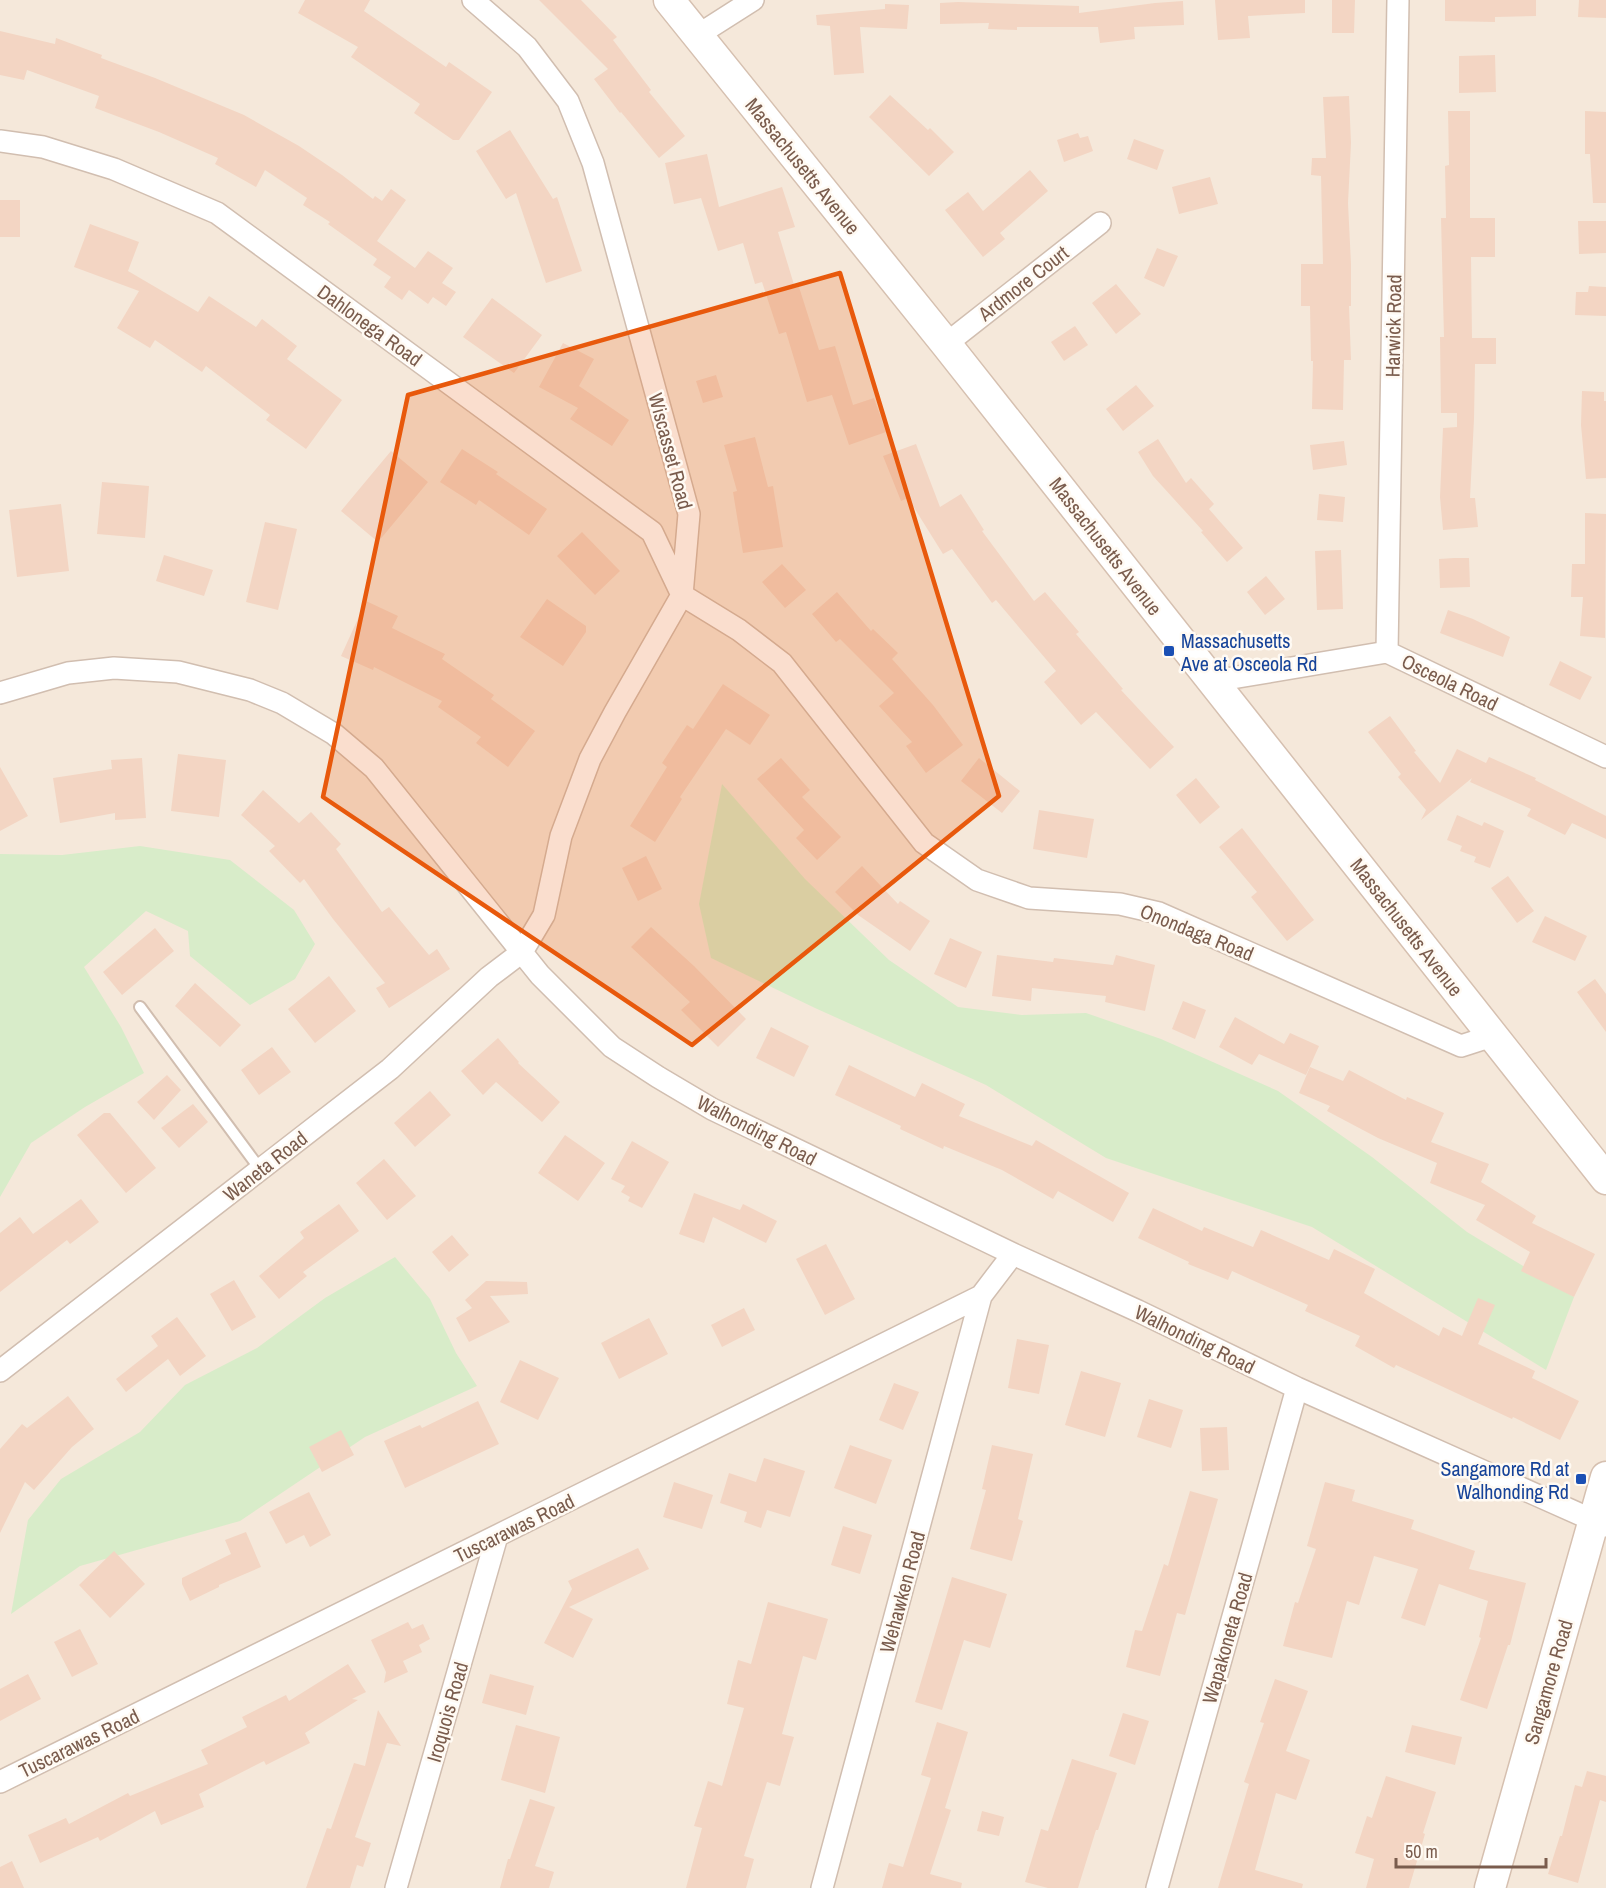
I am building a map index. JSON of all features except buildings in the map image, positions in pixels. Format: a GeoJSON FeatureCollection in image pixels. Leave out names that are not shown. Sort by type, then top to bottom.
{"type":"FeatureCollection","features":[{"type":"Feature","properties":{"kind":"main road","name":"Massachusetts Avenue"},"geometry":{"type":"LineString","coordinates":[[669,0],[1214,681],[1606,1179]]}},
{"type":"Feature","properties":{"kind":"main road","name":"Sangamore Road"},"geometry":{"type":"LineString","coordinates":[[1490,1888],[1600,1524],[1606,1477]]}},
{"type":"Feature","properties":{"kind":"street","name":"Wiscasset Road"},"geometry":{"type":"LineString","coordinates":[[473,0],[527,47],[568,101],[593,163],[689,514],[682,595],[590,759],[561,836],[544,915],[522,952]]}},
{"type":"Feature","properties":{"kind":"street"},"geometry":{"type":"LineString","coordinates":[[699,35],[753,0]]}},
{"type":"Feature","properties":{"kind":"street","name":"Harwick Road"},"geometry":{"type":"LineString","coordinates":[[1387,652],[1398,0]]}},
{"type":"Feature","properties":{"kind":"street","name":"Dahlonega Road"},"geometry":{"type":"LineString","coordinates":[[0,141],[43,147],[114,169],[217,213],[652,532],[682,595]]}},
{"type":"Feature","properties":{"kind":"street","name":"Ardmore Court"},"geometry":{"type":"LineString","coordinates":[[946,344],[1100,223]]}},
{"type":"Feature","properties":{"kind":"street","name":"Onondaga Road"},"geometry":{"type":"LineString","coordinates":[[682,595],[739,630],[782,663],[924,843],[977,880],[1029,898],[1120,903],[1159,913],[1461,1046],[1492,1036]]}},
{"type":"Feature","properties":{"kind":"street","name":"Osceola Road"},"geometry":{"type":"LineString","coordinates":[[1214,681],[1387,652],[1605,754]]}},
{"type":"Feature","properties":{"kind":"street","name":"Walhonding Road"},"geometry":{"type":"LineString","coordinates":[[0,693],[68,673],[114,668],[178,672],[250,690],[282,704],[334,734],[374,768],[547,982],[612,1047],[658,1077],[712,1109],[1013,1254],[1297,1388],[1600,1524]]}},
{"type":"Feature","properties":{"kind":"street","name":"Waneta Road"},"geometry":{"type":"LineString","coordinates":[[0,1371],[390,1069],[489,977],[522,952]]}},
{"type":"Feature","properties":{"kind":"street","name":"Tuscarawas Road"},"geometry":{"type":"LineString","coordinates":[[0,1782],[981,1296],[1013,1254]]}},
{"type":"Feature","properties":{"kind":"street","name":"Wehawken Road"},"geometry":{"type":"LineString","coordinates":[[822,1888],[981,1296]]}},
{"type":"Feature","properties":{"kind":"street","name":"Wapakoneta Road"},"geometry":{"type":"LineString","coordinates":[[1158,1888],[1297,1388]]}},
{"type":"Feature","properties":{"kind":"street","name":"Iroquois Road"},"geometry":{"type":"LineString","coordinates":[[396,1888],[497,1536]]}},
{"type":"Feature","properties":{"kind":"lane"},"geometry":{"type":"LineString","coordinates":[[140,1006],[260,1169]]}},
{"type":"Feature","properties":{"kind":"highlighted area"},"geometry":{"type":"Polygon","coordinates":[[[840,273],[999,796],[692,1045],[323,797],[408,395],[840,273]]]}},
{"type":"Feature","properties":{"kind":"shaded area"},"geometry":{"type":"Polygon","coordinates":[[[0,0],[1606,0],[1606,1888],[0,1888],[0,0]]]}},
{"type":"Feature","properties":{"kind":"green space"},"geometry":{"type":"Polygon","coordinates":[[[722,784],[805,879],[889,960],[958,1007],[1022,1015],[1086,1013],[1161,1039],[1278,1091],[1372,1157],[1467,1232],[1574,1297],[1546,1370],[1312,1227],[1106,1158],[986,1085],[711,958],[699,904],[722,784]]]}},
{"type":"Feature","properties":{"kind":"green space"},"geometry":{"type":"Polygon","coordinates":[[[140,846],[230,860],[294,910],[315,944],[295,979],[250,1005],[190,956],[188,931],[146,911],[84,967],[121,1027],[144,1073],[85,1107],[31,1143],[0,1197],[0,854],[62,855],[140,846]]]}},
{"type":"Feature","properties":{"kind":"green space"},"geometry":{"type":"Polygon","coordinates":[[[395,1257],[430,1299],[456,1353],[477,1386],[365,1437],[240,1521],[80,1566],[11,1614],[28,1520],[61,1479],[140,1432],[185,1385],[257,1348],[325,1298],[395,1257]]]}},
{"type":"Feature","properties":{"kind":"place","name":"Massachusetts Ave at Osceola Rd"},"geometry":{"type":"Point","coordinates":[1169,651]}},
{"type":"Feature","properties":{"kind":"place","name":"Sangamore Rd at Walhonding Rd"},"geometry":{"type":"Point","coordinates":[1581,1479]}}]}
